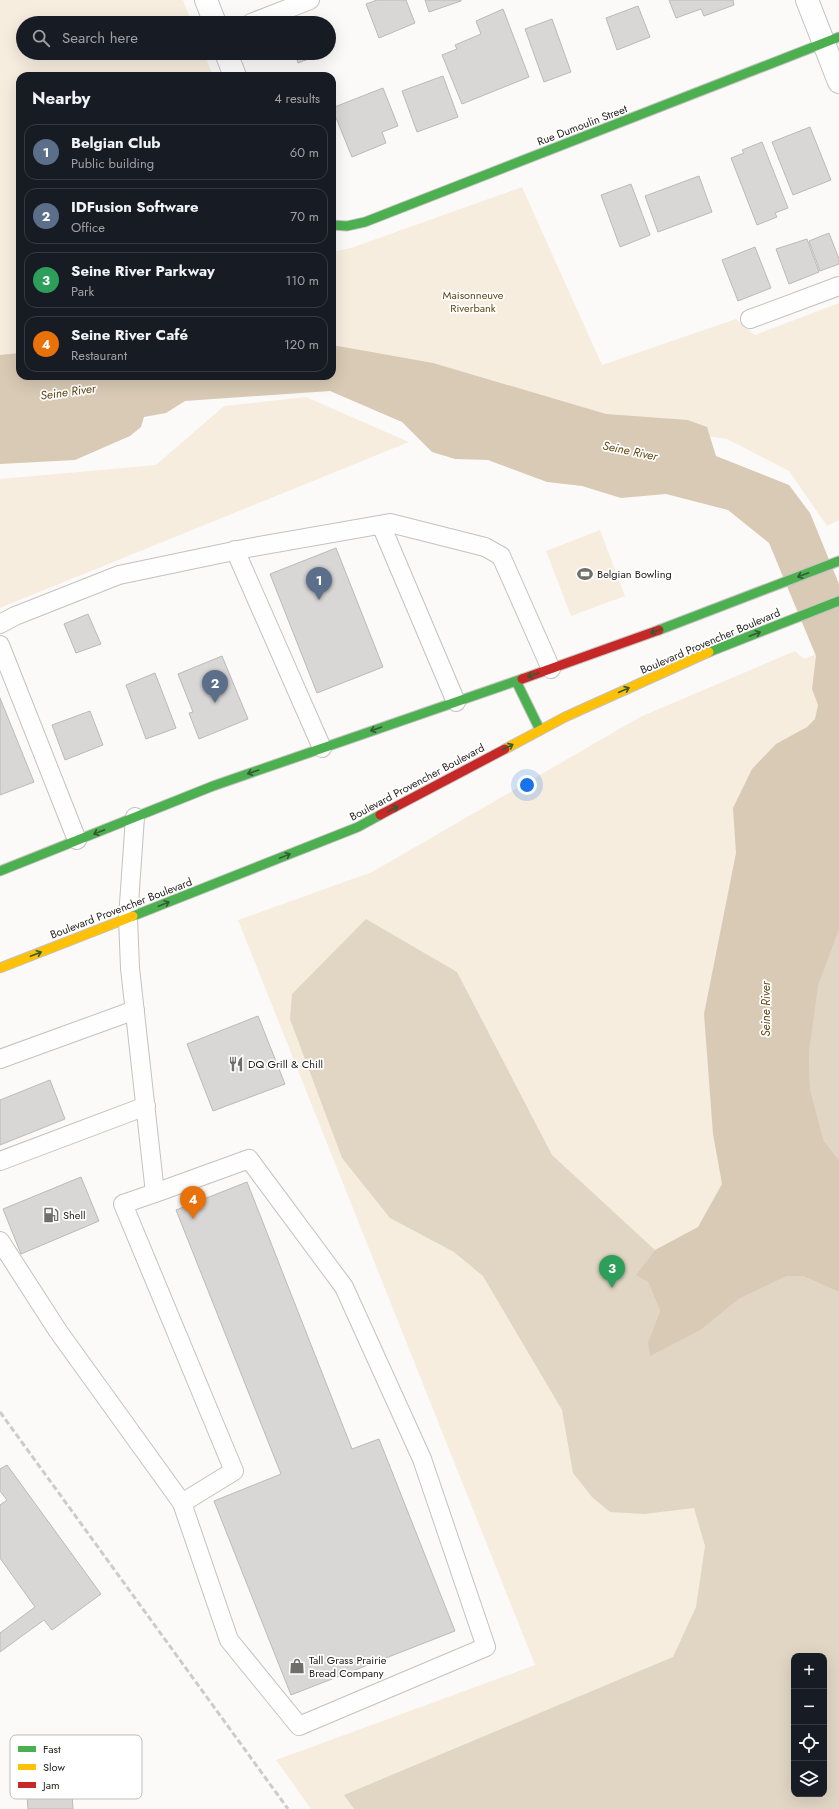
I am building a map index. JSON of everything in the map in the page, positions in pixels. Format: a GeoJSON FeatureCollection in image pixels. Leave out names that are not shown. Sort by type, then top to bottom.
{"type":"FeatureCollection","features":[{"type":"Feature","properties":{"kind":"main road","name":"Rue Dumoulin Street"},"geometry":{"type":"LineString","coordinates":[[336,225],[347,226],[365,222],[831,40]]}},
{"type":"Feature","properties":{"kind":"main road"},"geometry":{"type":"LineString","coordinates":[[0,871],[213,786],[551,669],[692,618],[839,560]]}},
{"type":"Feature","properties":{"kind":"main road","name":"Boulevard Provencher Boulevard"},"geometry":{"type":"LineString","coordinates":[[0,968],[358,827],[565,717],[706,653],[839,601]]}},
{"type":"Feature","properties":{"kind":"main road"},"geometry":{"type":"LineString","coordinates":[[516,681],[540,730]]}},
{"type":"Feature","properties":{"kind":"street"},"geometry":{"type":"LineString","coordinates":[[206,0],[212,16]]}},
{"type":"Feature","properties":{"kind":"street"},"geometry":{"type":"LineString","coordinates":[[807,0],[831,40],[839,82]]}},
{"type":"Feature","properties":{"kind":"street"},"geometry":{"type":"LineString","coordinates":[[228,60],[233,72]]}},
{"type":"Feature","properties":{"kind":"lane"},"geometry":{"type":"LineString","coordinates":[[269,16],[310,0]]}},
{"type":"Feature","properties":{"kind":"lane"},"geometry":{"type":"LineString","coordinates":[[750,319],[839,286]]}},
{"type":"Feature","properties":{"kind":"lane"},"geometry":{"type":"LineString","coordinates":[[0,624],[15,616],[119,575],[235,550],[390,524],[485,547],[501,556],[551,669]]}},
{"type":"Feature","properties":{"kind":"lane"},"geometry":{"type":"LineString","coordinates":[[381,525],[456,702]]}},
{"type":"Feature","properties":{"kind":"lane"},"geometry":{"type":"LineString","coordinates":[[235,550],[322,748]]}},
{"type":"Feature","properties":{"kind":"lane"},"geometry":{"type":"LineString","coordinates":[[0,645],[77,840]]}},
{"type":"Feature","properties":{"kind":"lane"},"geometry":{"type":"LineString","coordinates":[[135,817],[128,918],[130,968],[155,1193]]}},
{"type":"Feature","properties":{"kind":"lane"},"geometry":{"type":"LineString","coordinates":[[0,1060],[135,1010]]}},
{"type":"Feature","properties":{"kind":"lane"},"geometry":{"type":"LineString","coordinates":[[0,1161],[146,1106]]}},
{"type":"Feature","properties":{"kind":"lane"},"geometry":{"type":"LineString","coordinates":[[0,1241],[58,1331],[182,1503],[229,1640],[299,1726],[486,1646],[422,1459],[344,1287],[249,1159],[123,1204],[234,1471],[182,1503]]}},
{"type":"Feature","properties":{"kind":"green space"},"geometry":{"type":"Polygon","coordinates":[[[0,0],[183,0],[189,16],[16,16],[16,60],[207,60],[211,72],[16,72],[16,364],[0,366],[0,0]]]}},
{"type":"Feature","properties":{"kind":"green space","name":"Maisonneuve Riverbank"},"geometry":{"type":"Polygon","coordinates":[[[522,187],[602,365],[736,319],[755,335],[839,303],[839,520],[827,526],[789,471],[727,439],[620,424],[336,366],[336,251],[351,248],[522,187]]]}},
{"type":"Feature","properties":{"kind":"green space"},"geometry":{"type":"Polygon","coordinates":[[[306,397],[409,442],[0,608],[0,479],[156,465],[224,406],[306,397]]]}},
{"type":"Feature","properties":{"kind":"green space","name":"Belgian Bowling"},"geometry":{"type":"Polygon","coordinates":[[[600,530],[625,596],[571,616],[546,551],[600,530]]]}},
{"type":"Feature","properties":{"kind":"green space"},"geometry":{"type":"Polygon","coordinates":[[[839,644],[839,1809],[311,1809],[276,1760],[535,1665],[238,920],[372,872],[640,717],[795,651],[804,659],[839,644]]]}},
{"type":"Feature","properties":{"kind":"shaded area"},"geometry":{"type":"Polygon","coordinates":[[[366,919],[457,972],[552,1155],[655,1250],[637,1275],[648,1282],[660,1311],[648,1342],[702,1329],[739,1299],[787,1276],[803,1276],[839,1292],[839,1809],[354,1809],[344,1795],[673,1657],[696,1607],[705,1546],[694,1508],[644,1514],[610,1512],[592,1497],[573,1473],[562,1410],[483,1276],[454,1252],[390,1218],[342,1158],[290,1019],[292,994],[366,919]]]}},
{"type":"Feature","properties":{"kind":"shaded area"},"geometry":{"type":"Polygon","coordinates":[[[839,930],[839,1160],[824,1141],[810,1089],[809,1053],[817,985],[839,930]]]}},
{"type":"Feature","properties":{"kind":"water","name":"Seine River"},"geometry":{"type":"Polygon","coordinates":[[[336,346],[433,363],[606,414],[688,420],[707,427],[716,456],[789,485],[810,513],[839,584],[839,930],[818,985],[809,1053],[810,1089],[824,1141],[839,1160],[839,1292],[803,1276],[787,1276],[739,1299],[702,1329],[650,1356],[648,1342],[660,1311],[648,1282],[636,1275],[655,1250],[698,1227],[722,1184],[713,1134],[704,1014],[736,853],[733,808],[752,769],[776,744],[807,727],[815,719],[818,705],[812,689],[816,656],[769,543],[728,510],[666,494],[621,498],[582,486],[547,482],[488,460],[455,459],[432,452],[402,422],[330,391],[185,401],[166,413],[144,417],[141,427],[130,436],[75,460],[0,464],[0,355],[16,353],[16,380],[336,380],[336,346]]]}},
{"type":"Feature","properties":{"kind":"building"},"geometry":{"type":"Polygon","coordinates":[[[377,0],[406,0],[415,23],[379,38],[366,4],[377,0]]]}},
{"type":"Feature","properties":{"kind":"building"},"geometry":{"type":"Polygon","coordinates":[[[425,0],[461,0],[461,1],[429,12],[425,0]]]}},
{"type":"Feature","properties":{"kind":"building"},"geometry":{"type":"Polygon","coordinates":[[[669,0],[733,0],[734,5],[704,16],[701,9],[676,18],[669,0]]]}},
{"type":"Feature","properties":{"kind":"building"},"geometry":{"type":"Polygon","coordinates":[[[638,6],[650,37],[617,50],[606,18],[638,6]]]}},
{"type":"Feature","properties":{"kind":"building"},"geometry":{"type":"Polygon","coordinates":[[[503,9],[529,77],[462,104],[442,55],[457,49],[455,45],[481,34],[476,21],[503,9]]]}},
{"type":"Feature","properties":{"kind":"building"},"geometry":{"type":"Polygon","coordinates":[[[552,19],[571,72],[544,82],[525,29],[552,19]]]}},
{"type":"Feature","properties":{"kind":"building"},"geometry":{"type":"Polygon","coordinates":[[[297,60],[306,60],[298,63],[297,60]]]}},
{"type":"Feature","properties":{"kind":"building"},"geometry":{"type":"Polygon","coordinates":[[[443,76],[458,117],[417,132],[402,91],[443,76]]]}},
{"type":"Feature","properties":{"kind":"building"},"geometry":{"type":"Polygon","coordinates":[[[383,88],[398,126],[382,132],[386,143],[352,157],[336,118],[336,106],[383,88]]]}},
{"type":"Feature","properties":{"kind":"building"},"geometry":{"type":"Polygon","coordinates":[[[810,127],[831,180],[793,195],[772,142],[810,127]]]}},
{"type":"Feature","properties":{"kind":"building"},"geometry":{"type":"Polygon","coordinates":[[[762,142],[788,208],[775,213],[777,217],[757,225],[731,158],[744,153],[742,150],[762,142]]]}},
{"type":"Feature","properties":{"kind":"building"},"geometry":{"type":"Polygon","coordinates":[[[699,176],[712,212],[658,232],[645,196],[699,176]]]}},
{"type":"Feature","properties":{"kind":"building"},"geometry":{"type":"Polygon","coordinates":[[[631,184],[650,235],[620,247],[601,195],[631,184]]]}},
{"type":"Feature","properties":{"kind":"building"},"geometry":{"type":"Polygon","coordinates":[[[829,233],[839,259],[839,264],[820,271],[809,241],[829,233]]]}},
{"type":"Feature","properties":{"kind":"building"},"geometry":{"type":"Polygon","coordinates":[[[807,239],[819,272],[789,284],[776,249],[807,239]]]}},
{"type":"Feature","properties":{"kind":"building"},"geometry":{"type":"Polygon","coordinates":[[[755,247],[771,288],[738,301],[722,260],[755,247]]]}},
{"type":"Feature","properties":{"kind":"building"},"geometry":{"type":"Polygon","coordinates":[[[336,548],[383,667],[317,693],[270,574],[336,548]]]}},
{"type":"Feature","properties":{"kind":"building"},"geometry":{"type":"Polygon","coordinates":[[[88,614],[101,644],[76,653],[64,624],[88,614]]]}},
{"type":"Feature","properties":{"kind":"building"},"geometry":{"type":"Polygon","coordinates":[[[222,656],[248,719],[199,739],[189,713],[193,712],[178,674],[222,656]]]}},
{"type":"Feature","properties":{"kind":"building"},"geometry":{"type":"Polygon","coordinates":[[[155,673],[176,728],[146,739],[126,685],[155,673]]]}},
{"type":"Feature","properties":{"kind":"building"},"geometry":{"type":"Polygon","coordinates":[[[0,698],[34,782],[0,795],[0,698]]]}},
{"type":"Feature","properties":{"kind":"building"},"geometry":{"type":"Polygon","coordinates":[[[90,711],[103,745],[65,760],[52,725],[90,711]]]}},
{"type":"Feature","properties":{"kind":"building","name":"DQ Grill & Chill"},"geometry":{"type":"Polygon","coordinates":[[[258,1016],[285,1084],[213,1111],[187,1044],[258,1016]]]}},
{"type":"Feature","properties":{"kind":"building"},"geometry":{"type":"Polygon","coordinates":[[[50,1080],[65,1119],[0,1145],[0,1100],[50,1080]]]}},
{"type":"Feature","properties":{"kind":"building","name":"Shell"},"geometry":{"type":"Polygon","coordinates":[[[81,1177],[99,1221],[21,1254],[3,1209],[81,1177]]]}},
{"type":"Feature","properties":{"kind":"building"},"geometry":{"type":"Polygon","coordinates":[[[247,1182],[352,1449],[379,1439],[455,1631],[291,1695],[214,1501],[281,1474],[176,1210],[247,1182]]]}},
{"type":"Feature","properties":{"kind":"building"},"geometry":{"type":"Polygon","coordinates":[[[7,1465],[101,1594],[52,1630],[44,1620],[0,1652],[0,1633],[35,1607],[0,1558],[0,1505],[7,1500],[0,1491],[0,1469],[7,1465]]]}},
{"type":"Feature","properties":{"kind":"building"},"geometry":{"type":"Polygon","coordinates":[[[27,1799],[72,1799],[73,1809],[28,1809],[27,1799]]]}},
{"type":"Feature","properties":{"kind":"railway"},"geometry":{"type":"LineString","coordinates":[[0,1412],[288,1809]]}},
{"type":"Feature","properties":{"kind":"traffic: fast"},"geometry":{"type":"LineString","coordinates":[[336,225],[347,226],[365,222],[839,37]]}},
{"type":"Feature","properties":{"kind":"traffic: fast"},"geometry":{"type":"LineString","coordinates":[[659,630],[839,561]]}},
{"type":"Feature","properties":{"kind":"traffic: fast"},"geometry":{"type":"LineString","coordinates":[[709,652],[839,601]]}},
{"type":"Feature","properties":{"kind":"traffic: fast"},"geometry":{"type":"LineString","coordinates":[[0,871],[213,786],[522,679]]}},
{"type":"Feature","properties":{"kind":"traffic: fast"},"geometry":{"type":"LineString","coordinates":[[516,681],[540,730]]}},
{"type":"Feature","properties":{"kind":"traffic: fast"},"geometry":{"type":"LineString","coordinates":[[133,916],[358,827],[380,815]]}},
{"type":"Feature","properties":{"kind":"traffic: slow"},"geometry":{"type":"LineString","coordinates":[[505,749],[565,717],[709,652]]}},
{"type":"Feature","properties":{"kind":"traffic: slow"},"geometry":{"type":"LineString","coordinates":[[0,968],[133,916]]}},
{"type":"Feature","properties":{"kind":"traffic: jam"},"geometry":{"type":"LineString","coordinates":[[522,679],[659,630]]}},
{"type":"Feature","properties":{"kind":"traffic: jam"},"geometry":{"type":"LineString","coordinates":[[380,815],[505,749]]}},
{"type":"Feature","properties":{"kind":"place","name":"Belgian Bowling"},"geometry":{"type":"Point","coordinates":[585,574]}},
{"type":"Feature","properties":{"kind":"place","name":"Belgian Club"},"geometry":{"type":"Point","coordinates":[319,600]}},
{"type":"Feature","properties":{"kind":"place","name":"IDFusion Software"},"geometry":{"type":"Point","coordinates":[215,703]}},
{"type":"Feature","properties":{"kind":"place","name":"DQ Grill & Chill"},"geometry":{"type":"Point","coordinates":[236,1064]}},
{"type":"Feature","properties":{"kind":"place","name":"Shell"},"geometry":{"type":"Point","coordinates":[51,1215]}},
{"type":"Feature","properties":{"kind":"place","name":"Seine River Café"},"geometry":{"type":"Point","coordinates":[193,1219]}},
{"type":"Feature","properties":{"kind":"place","name":"Seine River Parkway"},"geometry":{"type":"Point","coordinates":[612,1288]}},
{"type":"Feature","properties":{"kind":"place","name":"Tall Grass Prairie Bread Company"},"geometry":{"type":"Point","coordinates":[297,1666]}}]}
